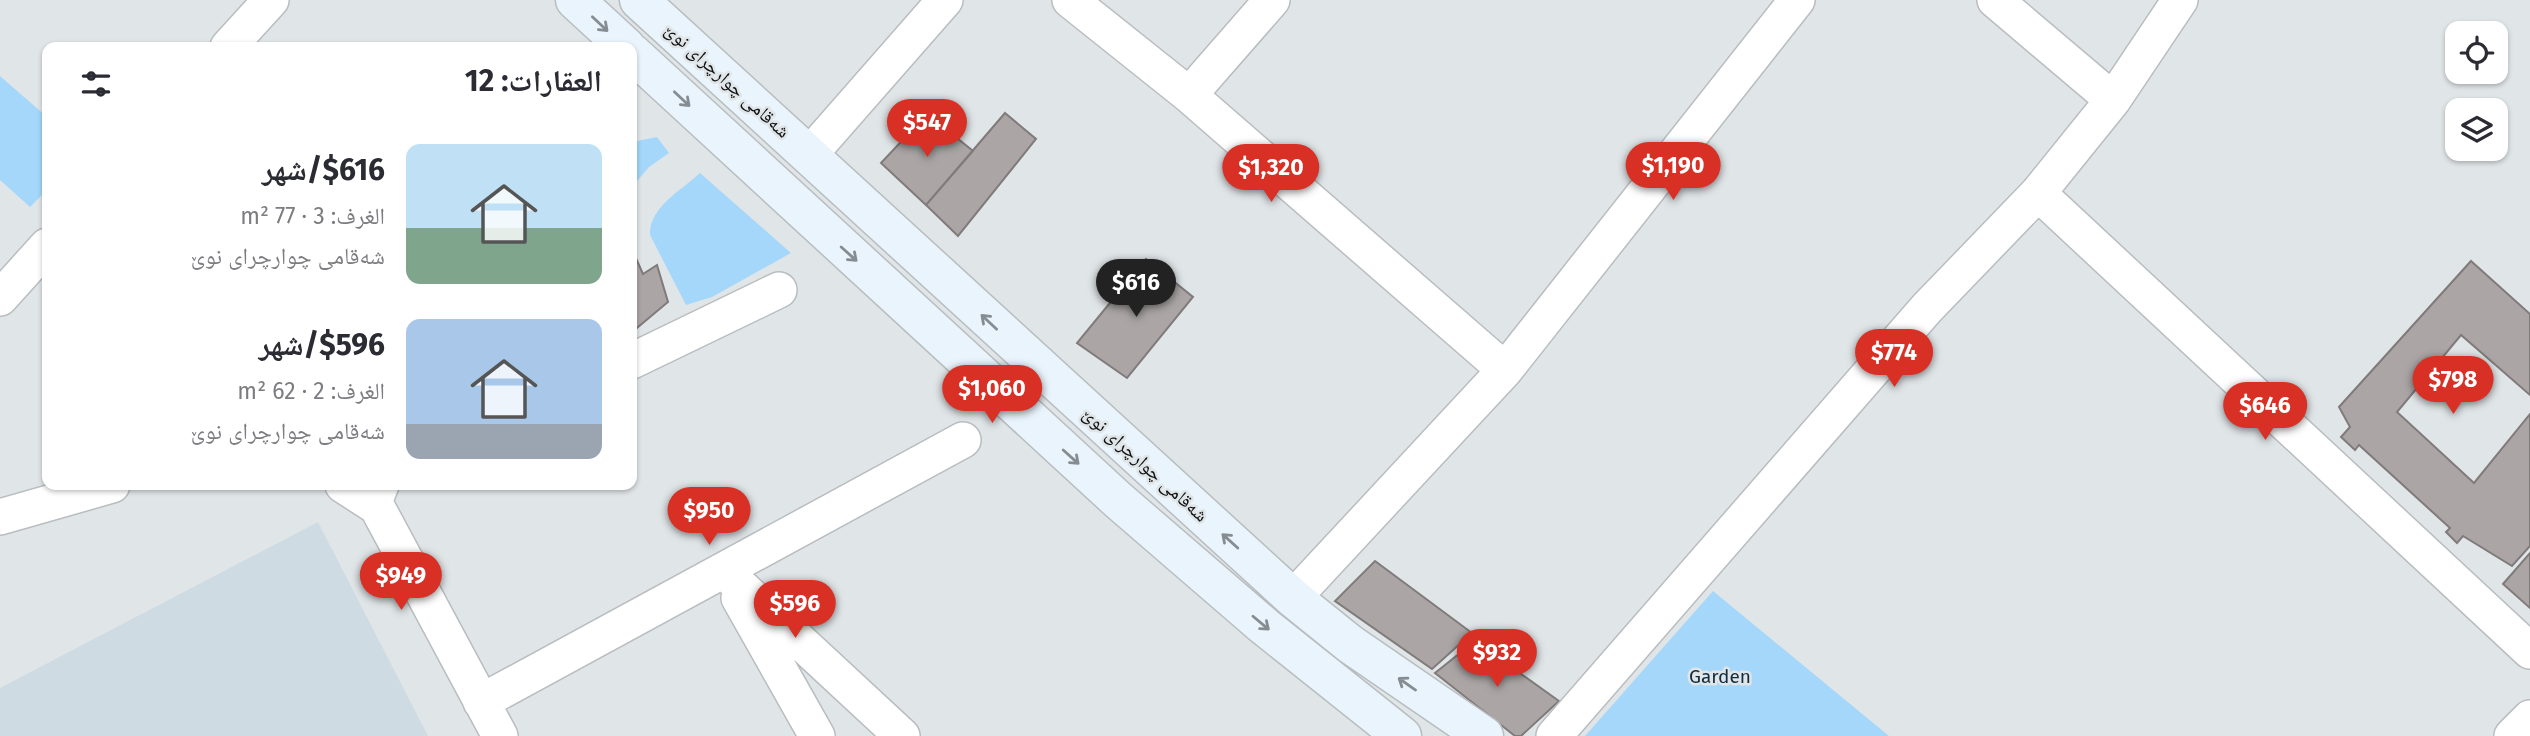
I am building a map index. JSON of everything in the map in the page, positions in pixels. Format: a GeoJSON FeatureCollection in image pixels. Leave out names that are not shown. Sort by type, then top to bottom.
{"type":"FeatureCollection","features":[{"type":"Feature","properties":{"kind":"street"},"geometry":{"type":"LineString","coordinates":[[233,42],[271,0]]}},
{"type":"Feature","properties":{"kind":"street"},"geometry":{"type":"LineString","coordinates":[[575,0],[621,42]]}},
{"type":"Feature","properties":{"kind":"street","name":"شەقامی چوارچرای نوێ"},"geometry":{"type":"LineString","coordinates":[[639,0],[1293,598],[1350,644],[1484,736]]}},
{"type":"Feature","properties":{"kind":"street"},"geometry":{"type":"LineString","coordinates":[[810,154],[945,0]]}},
{"type":"Feature","properties":{"kind":"street"},"geometry":{"type":"LineString","coordinates":[[1070,0],[1189,95],[1505,370]]}},
{"type":"Feature","properties":{"kind":"street"},"geometry":{"type":"LineString","coordinates":[[1189,95],[1272,0]]}},
{"type":"Feature","properties":{"kind":"street"},"geometry":{"type":"LineString","coordinates":[[1293,598],[1505,370],[1797,0]]}},
{"type":"Feature","properties":{"kind":"street"},"geometry":{"type":"LineString","coordinates":[[1995,0],[2113,100]]}},
{"type":"Feature","properties":{"kind":"street"},"geometry":{"type":"LineString","coordinates":[[1554,736],[1918,318],[2038,193],[2113,100],[2180,0]]}},
{"type":"Feature","properties":{"kind":"street"},"geometry":{"type":"LineString","coordinates":[[637,58],[1118,500],[1264,626],[1402,736]]}},
{"type":"Feature","properties":{"kind":"street"},"geometry":{"type":"LineString","coordinates":[[2038,193],[2530,651]]}},
{"type":"Feature","properties":{"kind":"street"},"geometry":{"type":"LineString","coordinates":[[0,298],[42,252]]}},
{"type":"Feature","properties":{"kind":"street"},"geometry":{"type":"LineString","coordinates":[[637,359],[779,290]]}},
{"type":"Feature","properties":{"kind":"street"},"geometry":{"type":"LineString","coordinates":[[481,702],[964,440]]}},
{"type":"Feature","properties":{"kind":"street"},"geometry":{"type":"LineString","coordinates":[[0,517],[94,490]]}},
{"type":"Feature","properties":{"kind":"street"},"geometry":{"type":"LineString","coordinates":[[359,490],[379,496],[500,736]]}},
{"type":"Feature","properties":{"kind":"street"},"geometry":{"type":"LineString","coordinates":[[724,570],[817,736]]}},
{"type":"Feature","properties":{"kind":"street"},"geometry":{"type":"LineString","coordinates":[[724,570],[902,736]]}},
{"type":"Feature","properties":{"kind":"street"},"geometry":{"type":"LineString","coordinates":[[2512,736],[2530,718]]}},
{"type":"Feature","properties":{"kind":"shaded area"},"geometry":{"type":"Polygon","coordinates":[[[318,522],[428,736],[0,736],[0,688],[318,522]]]}},
{"type":"Feature","properties":{"kind":"green space"},"geometry":{"type":"Polygon","coordinates":[[[0,76],[42,113],[42,195],[30,207],[0,180],[0,76]]]}},
{"type":"Feature","properties":{"kind":"green space"},"geometry":{"type":"Polygon","coordinates":[[[657,137],[669,153],[649,167],[637,181],[637,141],[657,137]]]}},
{"type":"Feature","properties":{"kind":"green space"},"geometry":{"type":"Polygon","coordinates":[[[700,173],[791,253],[712,297],[686,305],[650,235],[651,225],[660,208],[700,173]]]}},
{"type":"Feature","properties":{"kind":"green space","name":"Garden"},"geometry":{"type":"Polygon","coordinates":[[[1713,591],[1889,736],[1585,736],[1713,591]]]}},
{"type":"Feature","properties":{"kind":"building"},"geometry":{"type":"Polygon","coordinates":[[[1005,113],[1036,139],[958,236],[926,205],[1005,113]]]}},
{"type":"Feature","properties":{"kind":"building"},"geometry":{"type":"Polygon","coordinates":[[[927,114],[973,151],[926,205],[881,163],[927,114]]]}},
{"type":"Feature","properties":{"kind":"building"},"geometry":{"type":"Polygon","coordinates":[[[1146,259],[1193,297],[1127,378],[1077,343],[1146,259]]]}},
{"type":"Feature","properties":{"kind":"building"},"geometry":{"type":"Polygon","coordinates":[[[637,260],[643,274],[657,265],[668,302],[637,328],[637,260]]]}},
{"type":"Feature","properties":{"kind":"building"},"geometry":{"type":"Polygon","coordinates":[[[2471,261],[2530,314],[2530,395],[2461,335],[2397,412],[2474,483],[2530,414],[2530,546],[2512,566],[2463,536],[2457,543],[2446,532],[2450,528],[2359,445],[2355,450],[2341,437],[2350,427],[2339,407],[2471,261]]]}},
{"type":"Feature","properties":{"kind":"building"},"geometry":{"type":"Polygon","coordinates":[[[2530,553],[2530,608],[2503,584],[2530,553]]]}},
{"type":"Feature","properties":{"kind":"building"},"geometry":{"type":"Polygon","coordinates":[[[1375,561],[1472,633],[1432,669],[1335,601],[1375,561]]]}},
{"type":"Feature","properties":{"kind":"building"},"geometry":{"type":"Polygon","coordinates":[[[1475,641],[1559,701],[1521,736],[1515,736],[1435,673],[1475,641]]]}}]}
